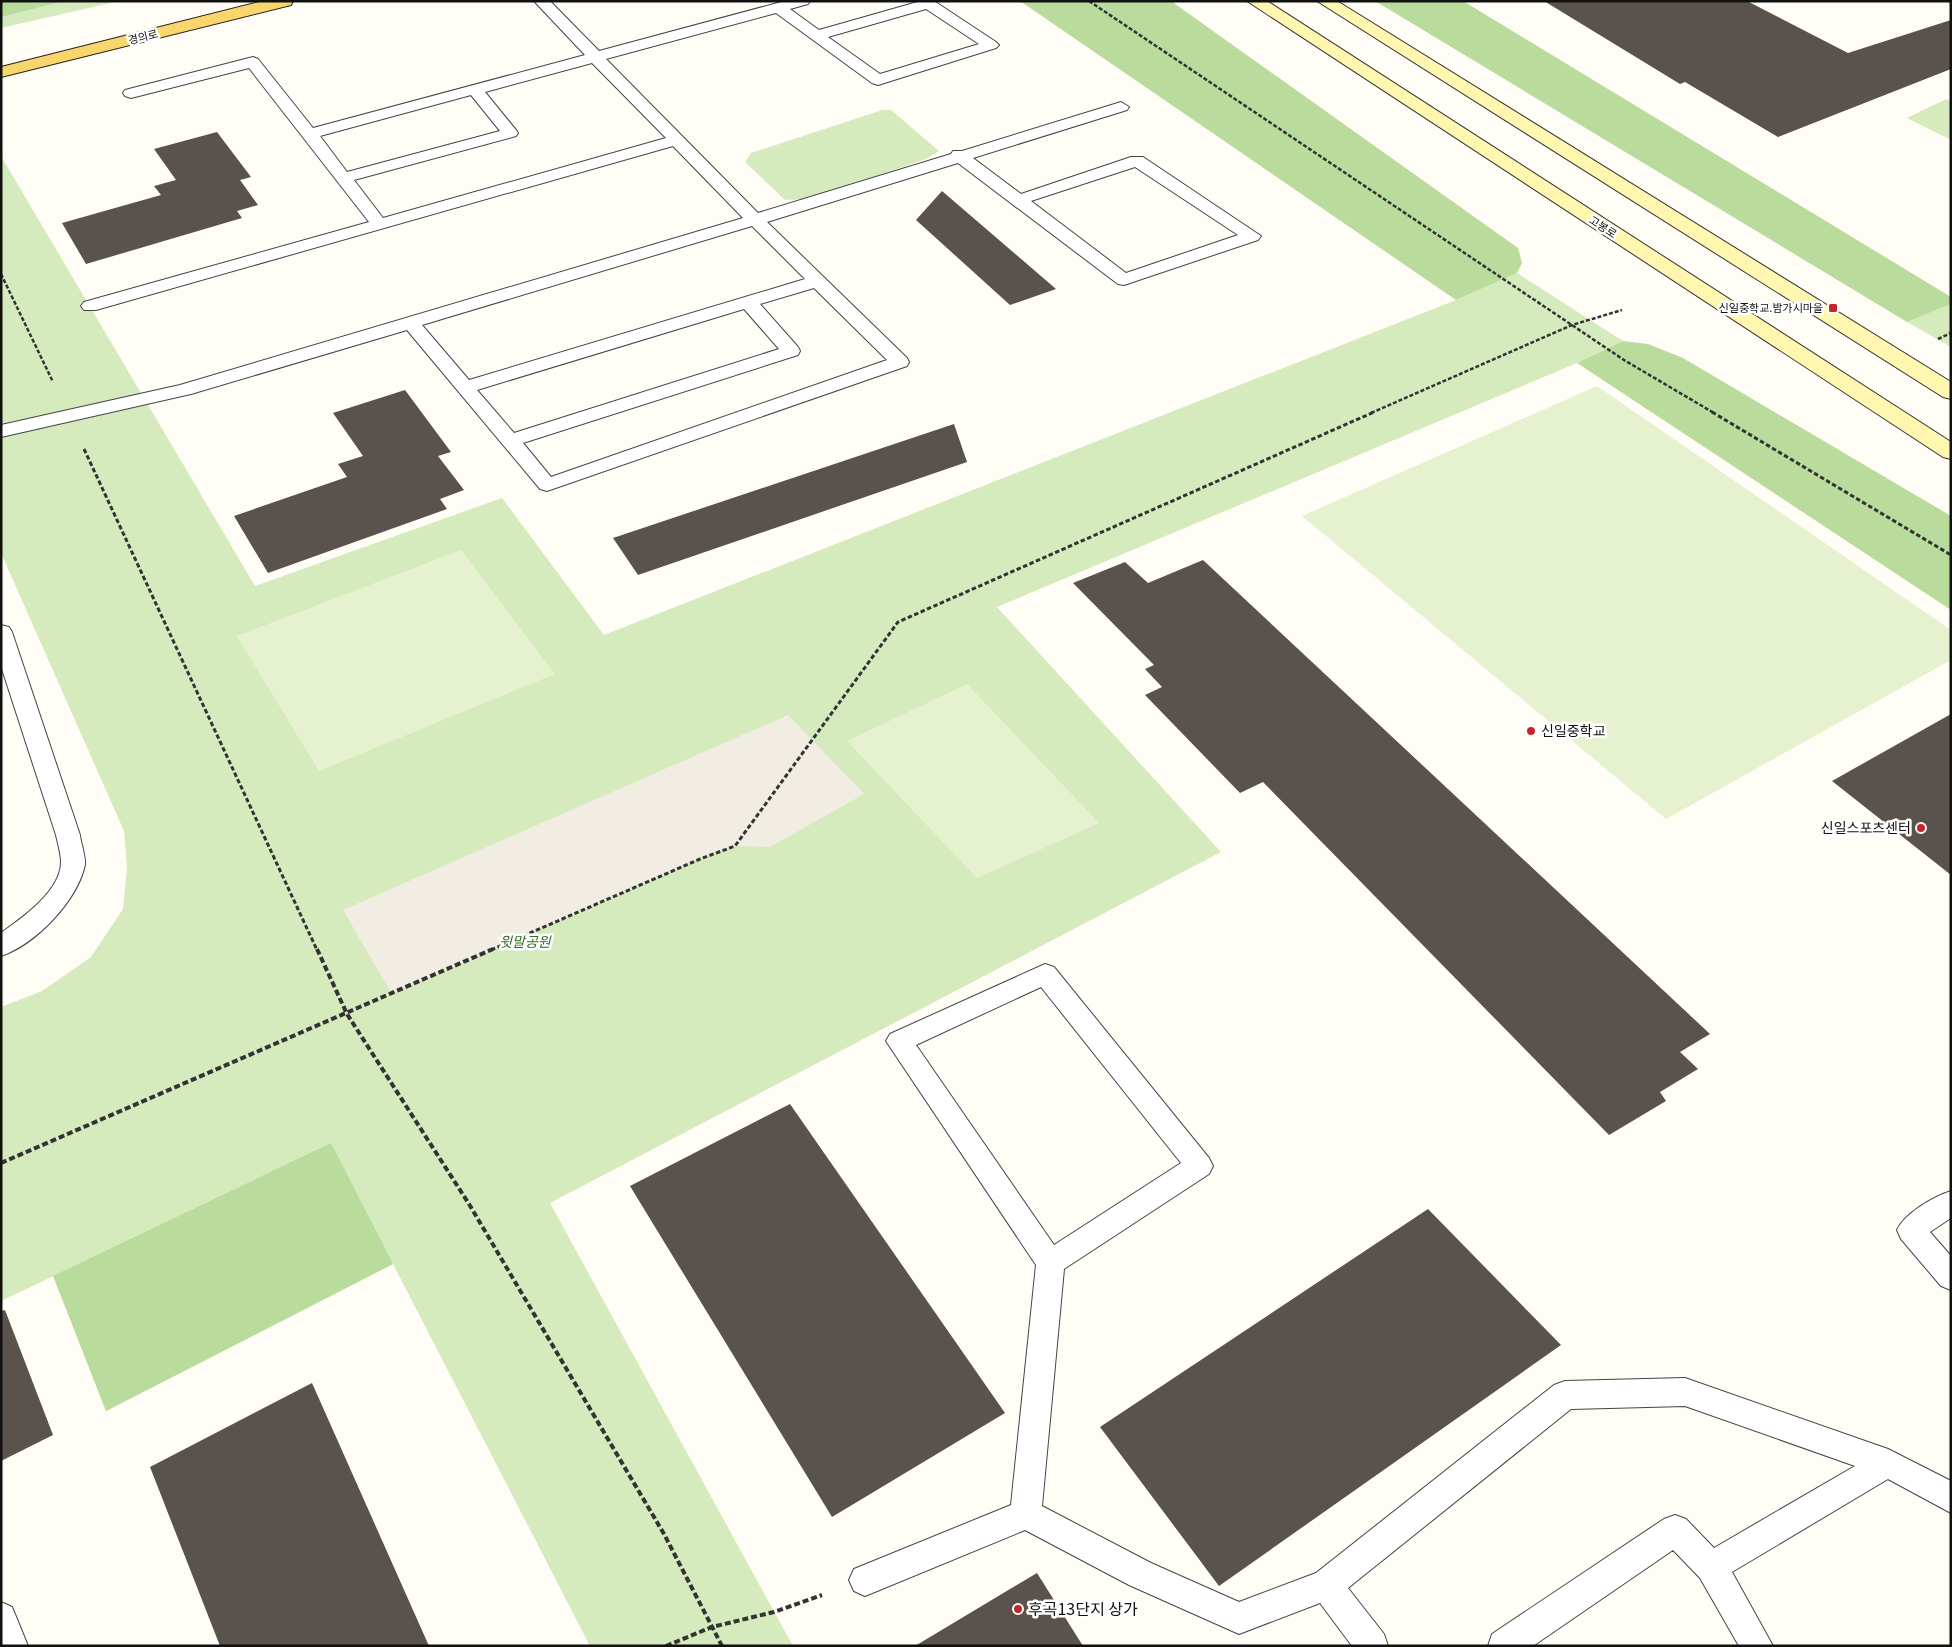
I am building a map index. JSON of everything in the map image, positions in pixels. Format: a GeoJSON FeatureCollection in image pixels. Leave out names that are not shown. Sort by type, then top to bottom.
{"type":"FeatureCollection","features":[{"type":"Feature","properties":{"kind":"main road","name":"경의로"},"geometry":{"type":"LineString","coordinates":[[1,72],[284,1]]}},
{"type":"Feature","properties":{"kind":"main road","name":"고봉로"},"geometry":{"type":"LineString","coordinates":[[1255,1],[1951,452]]}},
{"type":"Feature","properties":{"kind":"main road"},"geometry":{"type":"LineString","coordinates":[[1325,1],[1951,392]]}},
{"type":"Feature","properties":{"kind":"main road"},"geometry":{"type":"LineString","coordinates":[[1,54],[40,45]]}},
{"type":"Feature","properties":{"kind":"lane"},"geometry":{"type":"LineString","coordinates":[[410,322],[547,485],[900,362],[755,220],[541,1]]}},
{"type":"Feature","properties":{"kind":"lane"},"geometry":{"type":"LineString","coordinates":[[310,134],[803,1]]}},
{"type":"Feature","properties":{"kind":"lane"},"geometry":{"type":"LineString","coordinates":[[779,8],[878,80],[991,45],[928,4],[818,35]]}},
{"type":"Feature","properties":{"kind":"lane"},"geometry":{"type":"LineString","coordinates":[[131,93],[253,62],[380,225]]}},
{"type":"Feature","properties":{"kind":"lane"},"geometry":{"type":"LineString","coordinates":[[344,178],[510,133],[474,89]]}},
{"type":"Feature","properties":{"kind":"lane"},"geometry":{"type":"LineString","coordinates":[[1,431],[184,390],[755,220],[959,155],[1121,107]]}},
{"type":"Feature","properties":{"kind":"lane"},"geometry":{"type":"LineString","coordinates":[[90,306],[676,140]]}},
{"type":"Feature","properties":{"kind":"lane"},"geometry":{"type":"LineString","coordinates":[[959,155],[1018,200],[1124,280],[1252,236],[1137,161],[1018,200]]}},
{"type":"Feature","properties":{"kind":"lane"},"geometry":{"type":"LineString","coordinates":[[464,388],[817,281]]}},
{"type":"Feature","properties":{"kind":"lane"},"geometry":{"type":"LineString","coordinates":[[510,441],[791,352],[748,302]]}},
{"type":"Feature","properties":{"kind":"lane"},"geometry":{"type":"LineString","coordinates":[[1,632],[68,835],[73,864],[60,897],[31,925],[1,946]]}},
{"type":"Feature","properties":{"kind":"lane"},"geometry":{"type":"LineString","coordinates":[[1026,1514],[1050,1263],[898,1042],[1045,974],[1199,1166],[1050,1263]]}},
{"type":"Feature","properties":{"kind":"lane"},"geometry":{"type":"LineString","coordinates":[[1951,1203],[1911,1230],[1951,1277]]}},
{"type":"Feature","properties":{"kind":"lane"},"geometry":{"type":"LineString","coordinates":[[1026,1514],[1140,1574],[1238,1618],[1326,1585],[1565,1395],[1686,1392],[1888,1463],[1951,1498]]}},
{"type":"Feature","properties":{"kind":"lane"},"geometry":{"type":"LineString","coordinates":[[1711,1567],[1888,1463]]}},
{"type":"Feature","properties":{"kind":"lane"},"geometry":{"type":"LineString","coordinates":[[865,1580],[1026,1514]]}},
{"type":"Feature","properties":{"kind":"lane"},"geometry":{"type":"LineString","coordinates":[[1504,1646],[1675,1530],[1711,1567],[1757,1646]]}},
{"type":"Feature","properties":{"kind":"lane"},"geometry":{"type":"LineString","coordinates":[[1326,1585],[1372,1646]]}},
{"type":"Feature","properties":{"kind":"lane"},"geometry":{"type":"LineString","coordinates":[[1,1618],[12,1646]]}},
{"type":"Feature","properties":{"kind":"path"},"geometry":{"type":"LineString","coordinates":[[1089,1],[1624,360],[1951,555]]}},
{"type":"Feature","properties":{"kind":"path"},"geometry":{"type":"LineString","coordinates":[[1,274],[55,386]]}},
{"type":"Feature","properties":{"kind":"path"},"geometry":{"type":"LineString","coordinates":[[1,1163],[700,859],[735,846],[898,622],[1572,325],[1622,310]]}},
{"type":"Feature","properties":{"kind":"path"},"geometry":{"type":"LineString","coordinates":[[81,444],[347,1014],[474,1213],[664,1534],[722,1646]]}},
{"type":"Feature","properties":{"kind":"path"},"geometry":{"type":"LineString","coordinates":[[666,1646],[712,1627],[774,1612],[865,1580]]}},
{"type":"Feature","properties":{"kind":"green space"},"geometry":{"type":"Polygon","coordinates":[[[1,1],[119,1],[1,28],[1,1]]]}},
{"type":"Feature","properties":{"kind":"green space"},"geometry":{"type":"Polygon","coordinates":[[[1,1],[64,1],[1,17],[1,1]]]}},
{"type":"Feature","properties":{"kind":"green space"},"geometry":{"type":"Polygon","coordinates":[[[1020,1],[1171,1],[1518,248],[1522,263],[1517,273],[1456,300],[1020,1]]]}},
{"type":"Feature","properties":{"kind":"green space"},"geometry":{"type":"Polygon","coordinates":[[[1375,1],[1463,1],[1951,297],[1951,304],[1907,322],[1375,1]]]}},
{"type":"Feature","properties":{"kind":"green space"},"geometry":{"type":"Polygon","coordinates":[[[1946,99],[1951,101],[1951,140],[1907,118],[1946,99]]]}},
{"type":"Feature","properties":{"kind":"green space"},"geometry":{"type":"Polygon","coordinates":[[[882,110],[891,110],[939,151],[926,159],[807,199],[785,200],[745,162],[751,153],[882,110]]]}},
{"type":"Feature","properties":{"kind":"green space"},"geometry":{"type":"Polygon","coordinates":[[[1,156],[255,586],[502,498],[604,635],[1456,300],[1517,273],[1623,341],[1577,363],[997,607],[1221,852],[550,1203],[793,1646],[590,1646],[393,1264],[106,1411],[54,1276],[1,1301],[1,1007],[42,991],[91,957],[123,909],[127,868],[124,831],[1,553],[1,156]]]}},
{"type":"Feature","properties":{"kind":"green space"},"geometry":{"type":"Polygon","coordinates":[[[1951,304],[1951,347],[1907,322],[1951,304]]]}},
{"type":"Feature","properties":{"kind":"green space"},"geometry":{"type":"Polygon","coordinates":[[[1623,341],[1648,344],[1683,358],[1951,516],[1951,610],[1577,363],[1623,341]]]}},
{"type":"Feature","properties":{"kind":"green space"},"geometry":{"type":"Polygon","coordinates":[[[1597,386],[1951,630],[1951,660],[1666,819],[1302,516],[1597,386]]]}},
{"type":"Feature","properties":{"kind":"green space"},"geometry":{"type":"Polygon","coordinates":[[[461,550],[555,674],[319,771],[237,636],[461,550]]]}},
{"type":"Feature","properties":{"kind":"green space"},"geometry":{"type":"Polygon","coordinates":[[[967,684],[1099,823],[977,878],[847,741],[967,684]]]}},
{"type":"Feature","properties":{"kind":"green space"},"geometry":{"type":"Polygon","coordinates":[[[331,1143],[393,1264],[106,1411],[53,1276],[331,1143]]]}},
{"type":"Feature","properties":{"kind":"shaded area","name":"윗말공원"},"geometry":{"type":"Polygon","coordinates":[[[788,715],[864,794],[770,847],[735,846],[700,859],[392,994],[343,910],[788,715]]]}},
{"type":"Feature","properties":{"kind":"building"},"geometry":{"type":"Polygon","coordinates":[[[1544,1],[1747,1],[1848,53],[1951,20],[1951,69],[1778,137],[1685,82],[1680,84],[1544,1]]]}},
{"type":"Feature","properties":{"kind":"building"},"geometry":{"type":"Polygon","coordinates":[[[217,132],[251,177],[240,180],[258,205],[237,211],[242,218],[86,264],[62,223],[161,195],[154,186],[176,180],[154,149],[217,132]]]}},
{"type":"Feature","properties":{"kind":"building"},"geometry":{"type":"Polygon","coordinates":[[[942,191],[1056,289],[1010,305],[916,220],[942,191]]]}},
{"type":"Feature","properties":{"kind":"building"},"geometry":{"type":"Polygon","coordinates":[[[405,390],[451,452],[438,456],[464,490],[440,499],[447,509],[268,573],[234,516],[347,477],[338,464],[363,456],[333,413],[405,390]]]}},
{"type":"Feature","properties":{"kind":"building"},"geometry":{"type":"Polygon","coordinates":[[[954,424],[967,462],[638,575],[613,538],[954,424]]]}},
{"type":"Feature","properties":{"kind":"building"},"geometry":{"type":"Polygon","coordinates":[[[1203,560],[1710,1034],[1680,1052],[1698,1069],[1660,1092],[1666,1101],[1609,1135],[1263,782],[1240,793],[1145,695],[1162,687],[1145,669],[1154,665],[1073,583],[1125,562],[1148,583],[1203,560]]]}},
{"type":"Feature","properties":{"kind":"building","name":"신일스포츠센터"},"geometry":{"type":"Polygon","coordinates":[[[1951,714],[1951,875],[1832,781],[1951,714]]]}},
{"type":"Feature","properties":{"kind":"building"},"geometry":{"type":"Polygon","coordinates":[[[790,1104],[1005,1413],[832,1517],[630,1186],[790,1104]]]}},
{"type":"Feature","properties":{"kind":"building"},"geometry":{"type":"Polygon","coordinates":[[[1428,1209],[1561,1345],[1219,1586],[1100,1427],[1428,1209]]]}},
{"type":"Feature","properties":{"kind":"building"},"geometry":{"type":"Polygon","coordinates":[[[5,1310],[53,1435],[1,1461],[1,1311],[5,1310]]]}},
{"type":"Feature","properties":{"kind":"building"},"geometry":{"type":"Polygon","coordinates":[[[312,1383],[429,1646],[220,1646],[150,1467],[312,1383]]]}},
{"type":"Feature","properties":{"kind":"building","name":"후곡13단지 상가"},"geometry":{"type":"Polygon","coordinates":[[[1037,1573],[1083,1646],[915,1646],[1037,1573]]]}},
{"type":"Feature","properties":{"kind":"place","name":"신일중학교.밤가시마을"},"geometry":{"type":"Point","coordinates":[1833,308]}},
{"type":"Feature","properties":{"kind":"place","name":"신일중학교"},"geometry":{"type":"Point","coordinates":[1531,731]}},
{"type":"Feature","properties":{"kind":"place","name":"신일스포츠센터"},"geometry":{"type":"Point","coordinates":[1921,828]}},
{"type":"Feature","properties":{"kind":"place","name":"후곡13단지 상가"},"geometry":{"type":"Point","coordinates":[1018,1609]}}]}
